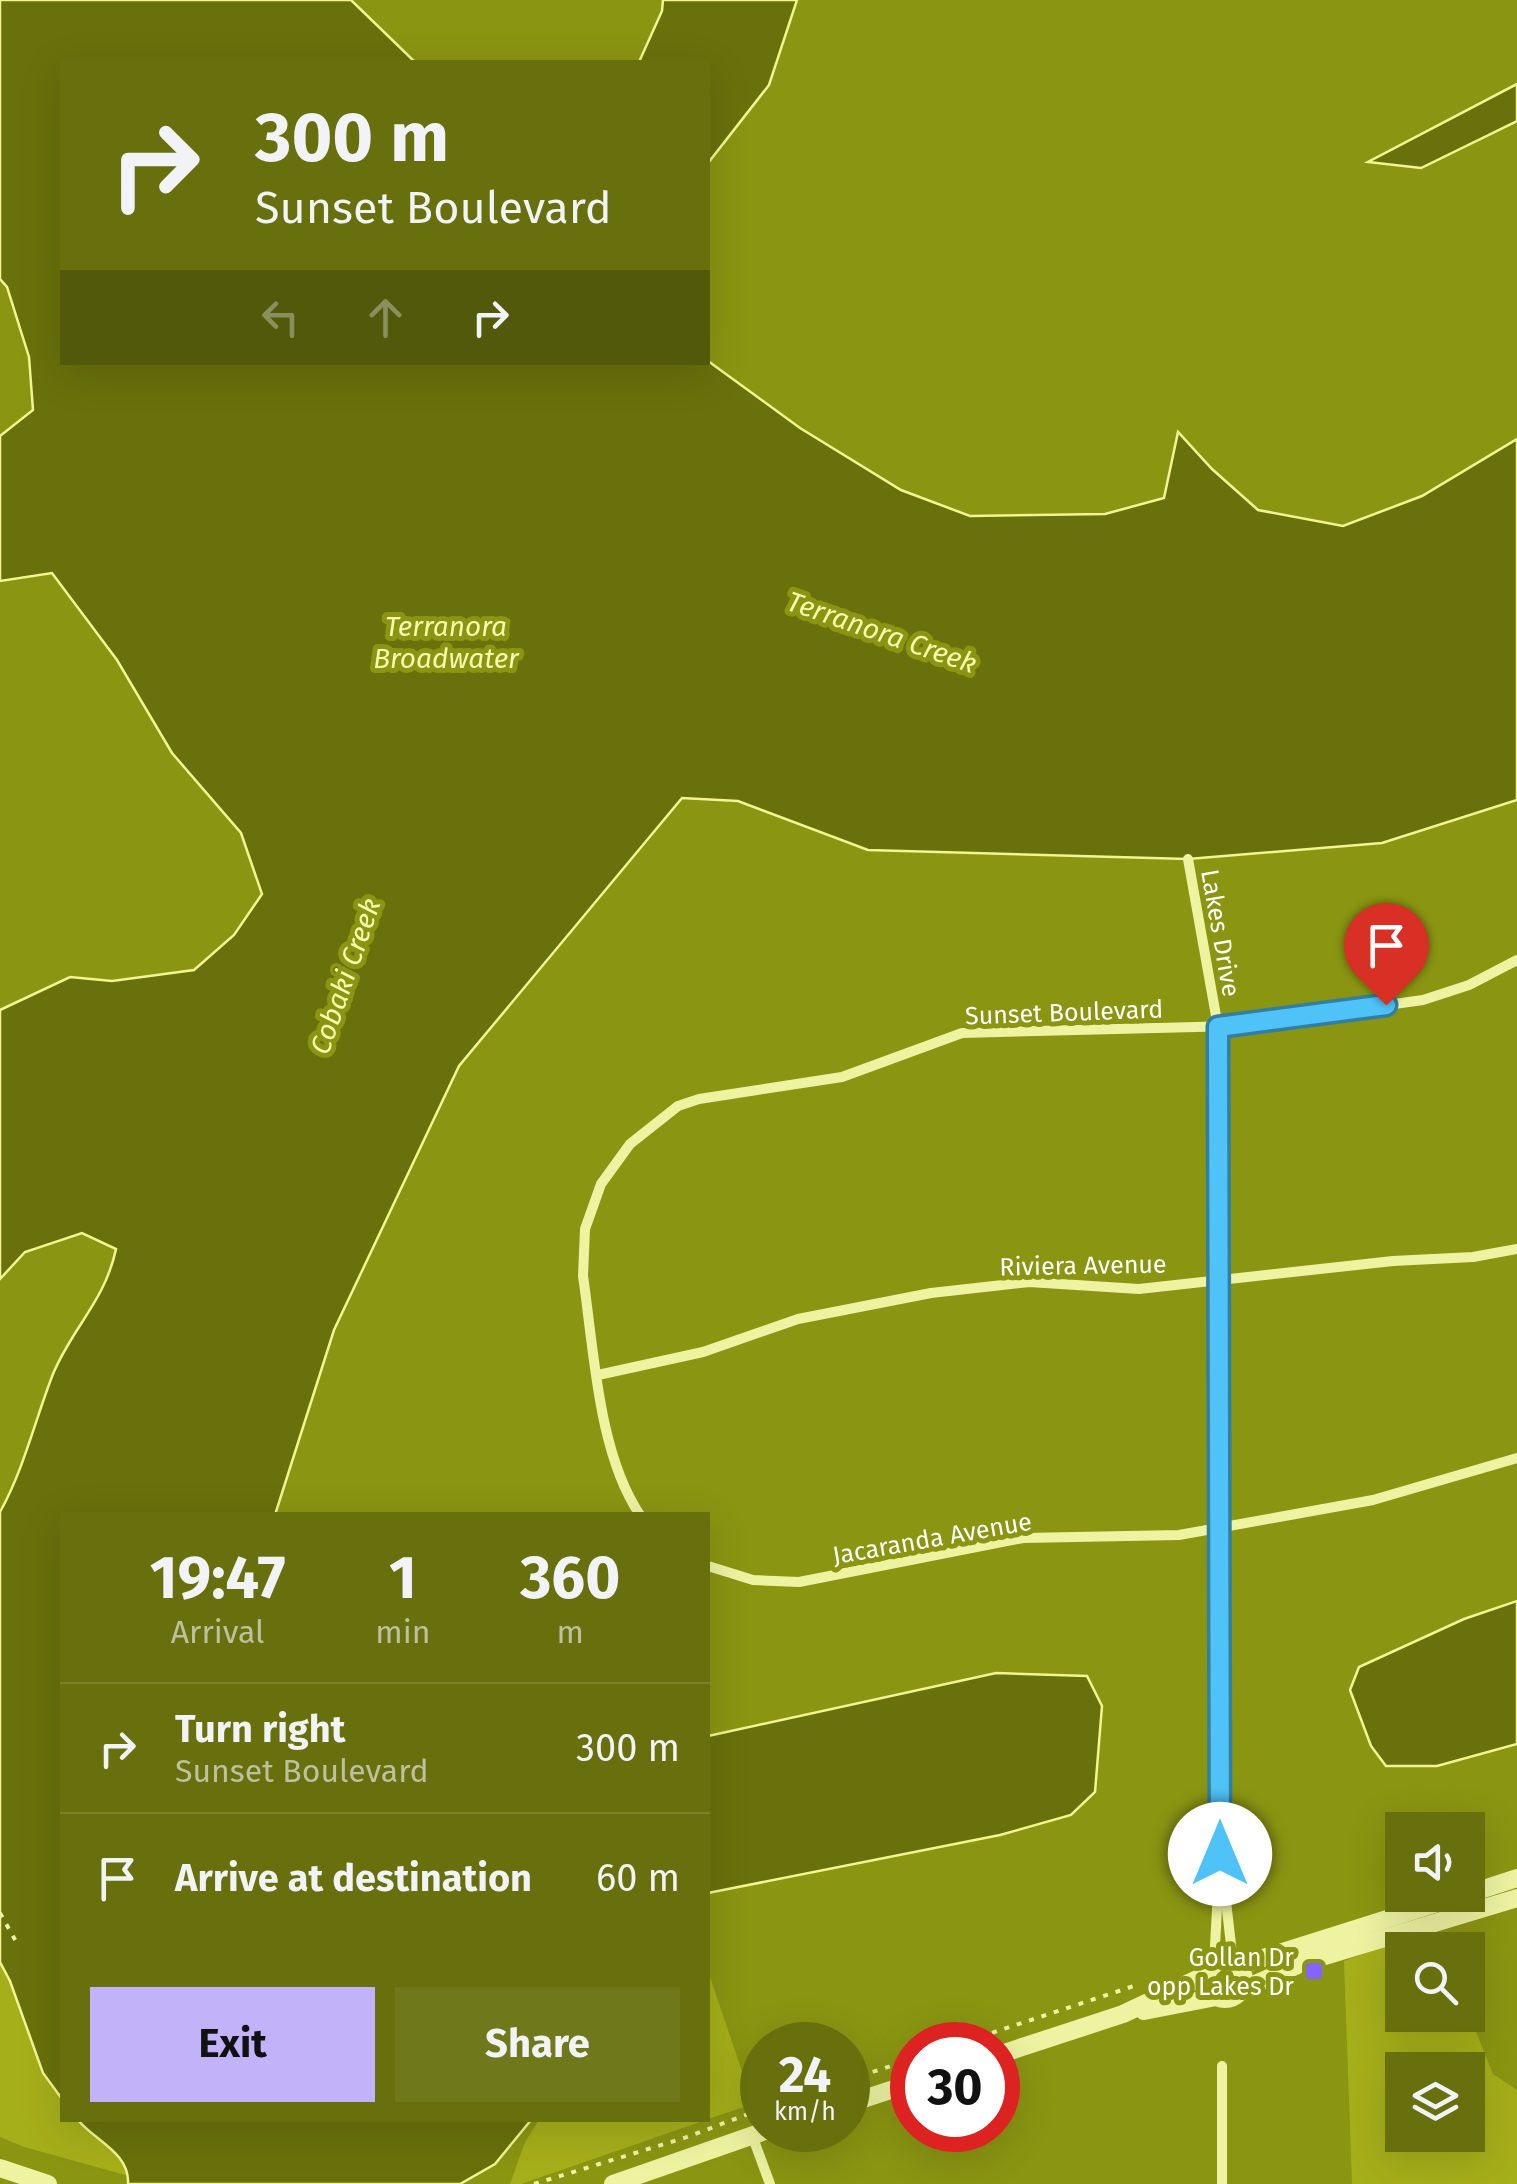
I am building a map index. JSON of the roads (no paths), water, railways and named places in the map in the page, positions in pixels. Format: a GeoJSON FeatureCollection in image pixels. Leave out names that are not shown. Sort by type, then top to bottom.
{"type":"FeatureCollection","features":[{"type":"Feature","properties":{"kind":"street","name":"Lakes Drive"},"geometry":{"type":"LineString","coordinates":[[1188,859],[1218,1027],[1223,1967]]}},
{"type":"Feature","properties":{"kind":"street","name":"Sunset Boulevard"},"geometry":{"type":"LineString","coordinates":[[598,1375],[584,1276],[585,1229],[590,1209],[601,1184],[630,1144],[678,1106],[699,1099],[842,1078],[962,1033],[1218,1027],[1423,1000],[1469,985],[1517,960]]}},
{"type":"Feature","properties":{"kind":"street","name":"Riviera Avenue"},"geometry":{"type":"LineString","coordinates":[[598,1375],[703,1352],[798,1319],[930,1293],[1029,1282],[1139,1289],[1394,1261],[1472,1258],[1517,1249]]}},
{"type":"Feature","properties":{"kind":"street"},"geometry":{"type":"LineString","coordinates":[[598,1375],[615,1469],[638,1512]]}},
{"type":"Feature","properties":{"kind":"street","name":"Jacaranda Avenue"},"geometry":{"type":"LineString","coordinates":[[710,1567],[754,1580],[799,1582],[1023,1538],[1179,1535],[1401,1494],[1517,1458]]}},
{"type":"Feature","properties":{"kind":"street","name":"Lakes Drive"},"geometry":{"type":"LineString","coordinates":[[1220,1854],[1223,1967]]}},
{"type":"Feature","properties":{"kind":"street"},"geometry":{"type":"LineString","coordinates":[[1485,1888],[1517,1878]]}},
{"type":"Feature","properties":{"kind":"street"},"geometry":{"type":"LineString","coordinates":[[1124,2014],[1216,1998],[1228,2000],[1302,1964],[1517,1898]]}},
{"type":"Feature","properties":{"kind":"street"},"geometry":{"type":"LineString","coordinates":[[1020,2049],[1124,2014],[1223,1967],[1405,1912]]}},
{"type":"Feature","properties":{"kind":"street"},"geometry":{"type":"LineString","coordinates":[[1223,1967],[1244,1977],[1242,1990]]}},
{"type":"Feature","properties":{"kind":"street"},"geometry":{"type":"LineString","coordinates":[[1216,1998],[1207,1988],[1223,1967]]}},
{"type":"Feature","properties":{"kind":"street"},"geometry":{"type":"LineString","coordinates":[[1222,2066],[1222,2184]]}},
{"type":"Feature","properties":{"kind":"street"},"geometry":{"type":"LineString","coordinates":[[613,2184],[740,2140]]}},
{"type":"Feature","properties":{"kind":"street"},"geometry":{"type":"LineString","coordinates":[[764,2152],[770,2184]]}},
{"type":"Feature","properties":{"kind":"street"},"geometry":{"type":"LineString","coordinates":[[0,2168],[48,2184]]}},
{"type":"Feature","properties":{"kind":"water","name":"Terranora Broadwater"},"geometry":{"type":"Polygon","coordinates":[[[0,0],[351,0],[413,60],[60,60],[60,365],[710,362],[800,428],[901,490],[970,516],[1105,514],[1164,498],[1178,432],[1258,510],[1343,526],[1422,496],[1517,439],[1517,800],[1382,843],[1188,859],[868,850],[738,801],[682,798],[459,1066],[334,1330],[276,1512],[60,1512],[60,2096],[43,2073],[0,1962],[0,1512],[23,1462],[53,1374],[104,1284],[116,1249],[82,1233],[25,1252],[0,1279],[0,1010],[70,977],[112,981],[194,970],[234,935],[262,894],[241,833],[172,753],[117,660],[52,573],[0,581],[0,436],[33,410],[29,357],[7,287],[0,279],[0,0]]]}},
{"type":"Feature","properties":{"kind":"water"},"geometry":{"type":"Polygon","coordinates":[[[663,0],[797,0],[769,85],[710,160],[710,60],[640,60],[662,11],[663,0]]]}},
{"type":"Feature","properties":{"kind":"water"},"geometry":{"type":"Polygon","coordinates":[[[1517,84],[1517,121],[1421,168],[1368,162],[1517,84]]]}},
{"type":"Feature","properties":{"kind":"water"},"geometry":{"type":"Polygon","coordinates":[[[1517,1601],[1517,1744],[1437,1766],[1386,1766],[1371,1746],[1350,1690],[1359,1667],[1464,1619],[1517,1601]]]}},
{"type":"Feature","properties":{"kind":"water"},"geometry":{"type":"Polygon","coordinates":[[[996,1673],[1087,1676],[1102,1706],[1095,1792],[1071,1815],[1000,1835],[710,1893],[710,1736],[996,1673]]]}},
{"type":"Feature","properties":{"kind":"water"},"geometry":{"type":"Polygon","coordinates":[[[80,2122],[529,2122],[495,2164],[460,2184],[128,2184],[118,2156],[80,2122]]]}},
{"type":"Feature","properties":{"kind":"place","name":"Gollan Dr opp Lakes Dr"},"geometry":{"type":"Point","coordinates":[1314,1971]}},
{"type":"Feature","properties":{"kind":"water label","name":"Terranora Creek"},"geometry":{"type":"Point","coordinates":[882,632]}},
{"type":"Feature","properties":{"kind":"water label","name":"Cobaki Creek"},"geometry":{"type":"Point","coordinates":[345,976]}}]}
